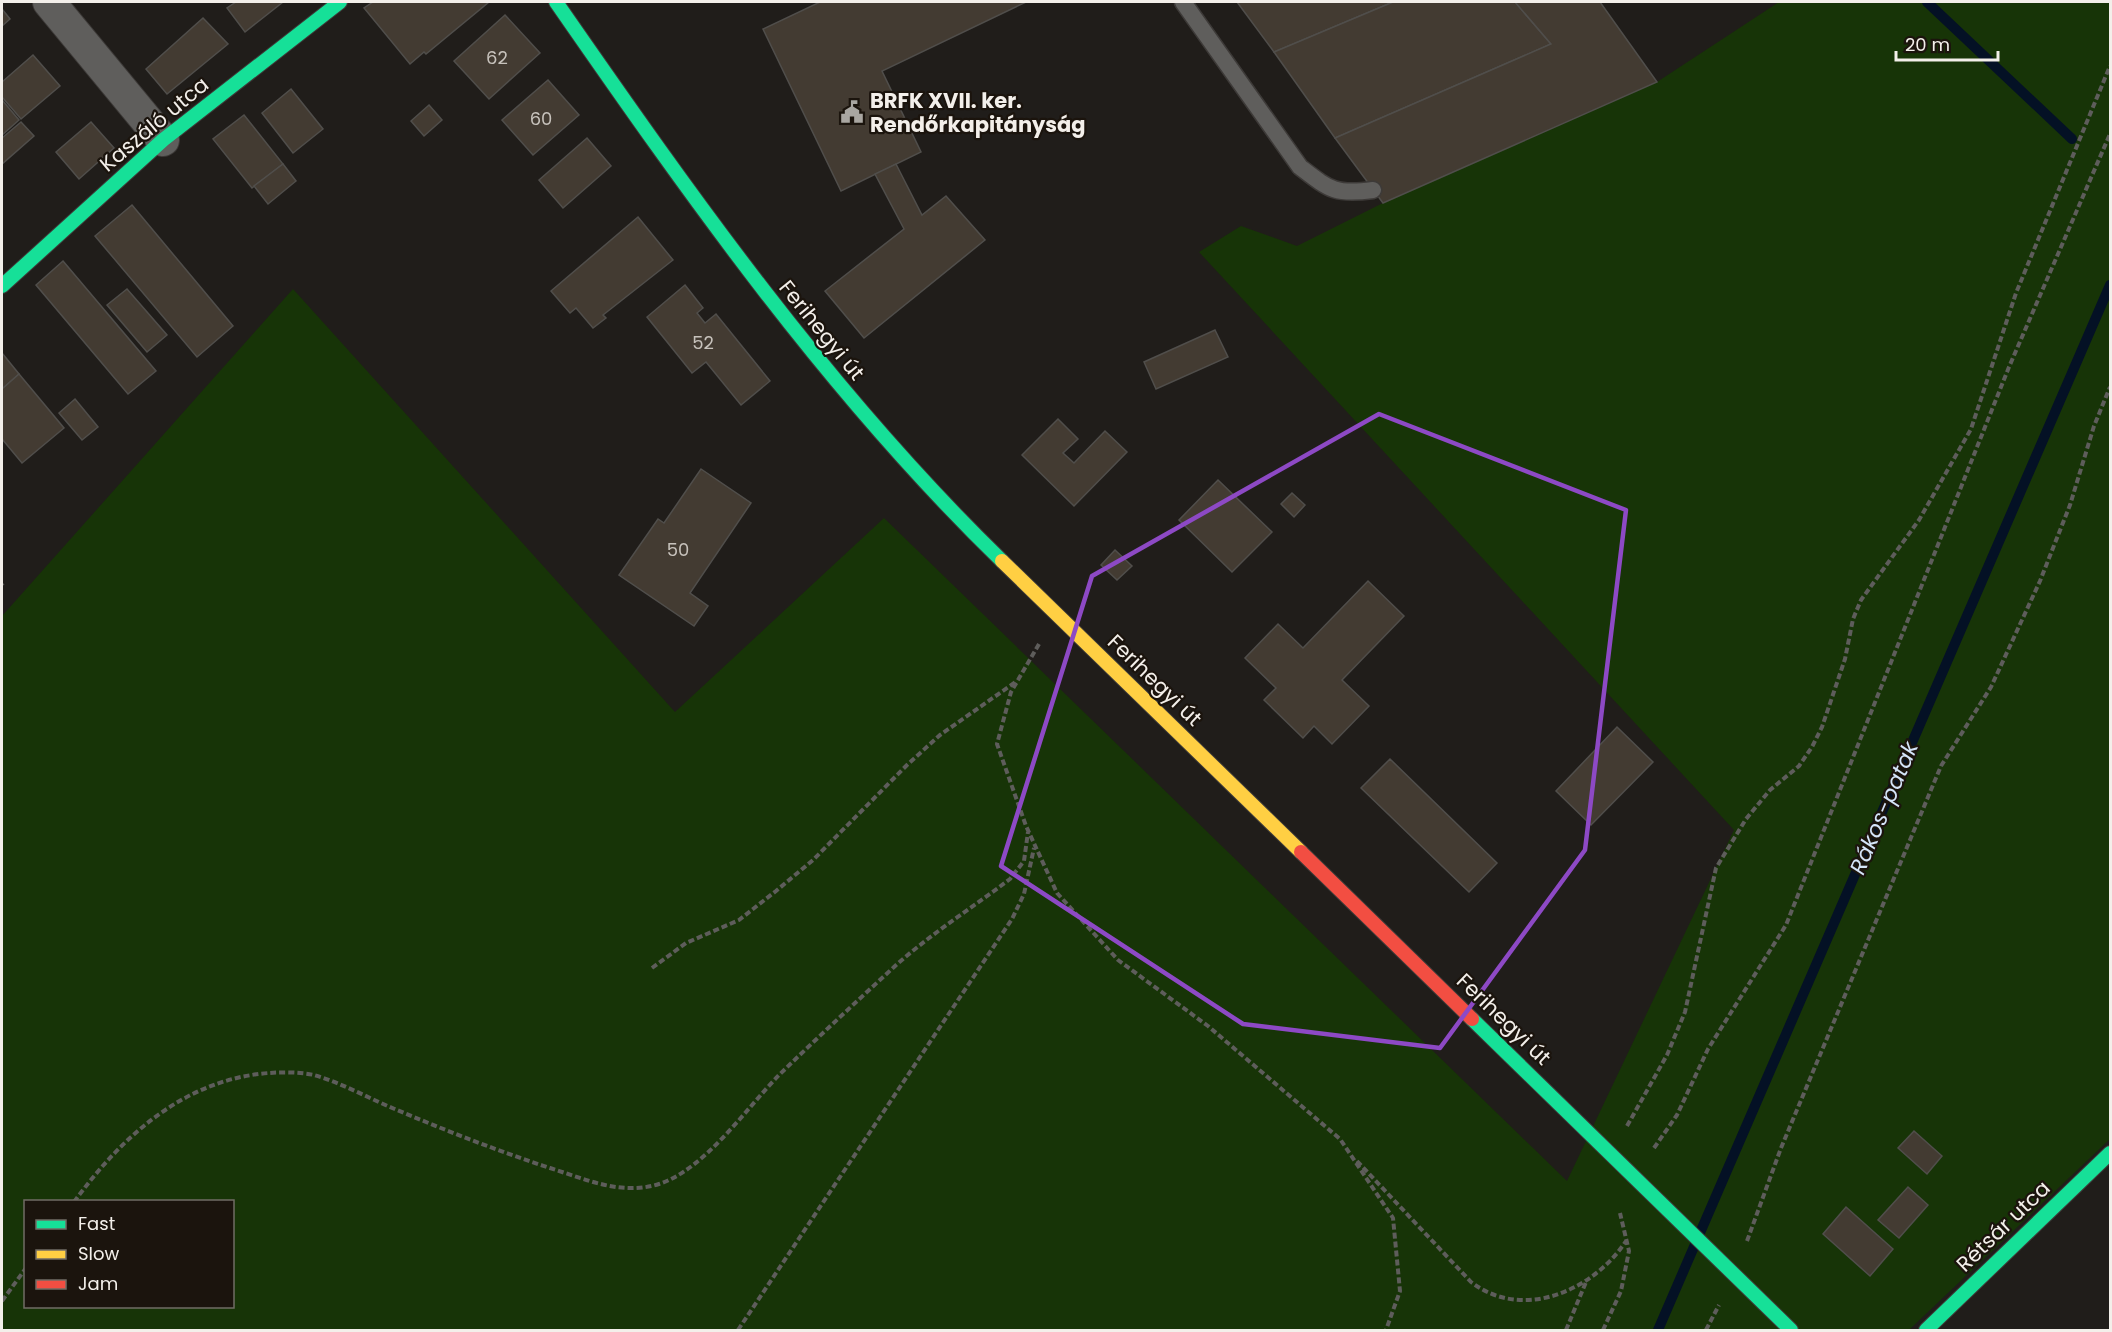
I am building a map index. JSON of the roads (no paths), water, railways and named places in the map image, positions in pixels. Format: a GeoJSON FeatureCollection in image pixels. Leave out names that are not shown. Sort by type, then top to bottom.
{"type":"FeatureCollection","features":[{"type":"Feature","properties":{"kind":"street"},"geometry":{"type":"LineString","coordinates":[[48,2],[164,140]]}},
{"type":"Feature","properties":{"kind":"street","name":"Kaszáló utca"},"geometry":{"type":"LineString","coordinates":[[2,286],[164,140],[340,2]]}},
{"type":"Feature","properties":{"kind":"street","name":"Ferihegyi út"},"geometry":{"type":"LineString","coordinates":[[556,2],[688,191],[788,322],[867,418],[965,525],[1791,1330]]}},
{"type":"Feature","properties":{"kind":"street","name":"Rétsár utca"},"geometry":{"type":"LineString","coordinates":[[1926,1330],[2110,1153]]}},
{"type":"Feature","properties":{"kind":"lane"},"geometry":{"type":"LineString","coordinates":[[1183,2],[1300,167],[1320,182],[1344,194],[1373,190]]}},
{"type":"Feature","properties":{"kind":"waterway"},"geometry":{"type":"LineString","coordinates":[[1927,2],[2072,139]]}},
{"type":"Feature","properties":{"kind":"waterway","name":"Rákos-patak"},"geometry":{"type":"LineString","coordinates":[[1658,1330],[2110,285]]}},
{"type":"Feature","properties":{"kind":"place","name":"BRFK XVII. ker. Rendőrkapitányság"},"geometry":{"type":"Point","coordinates":[852,112]}}]}
